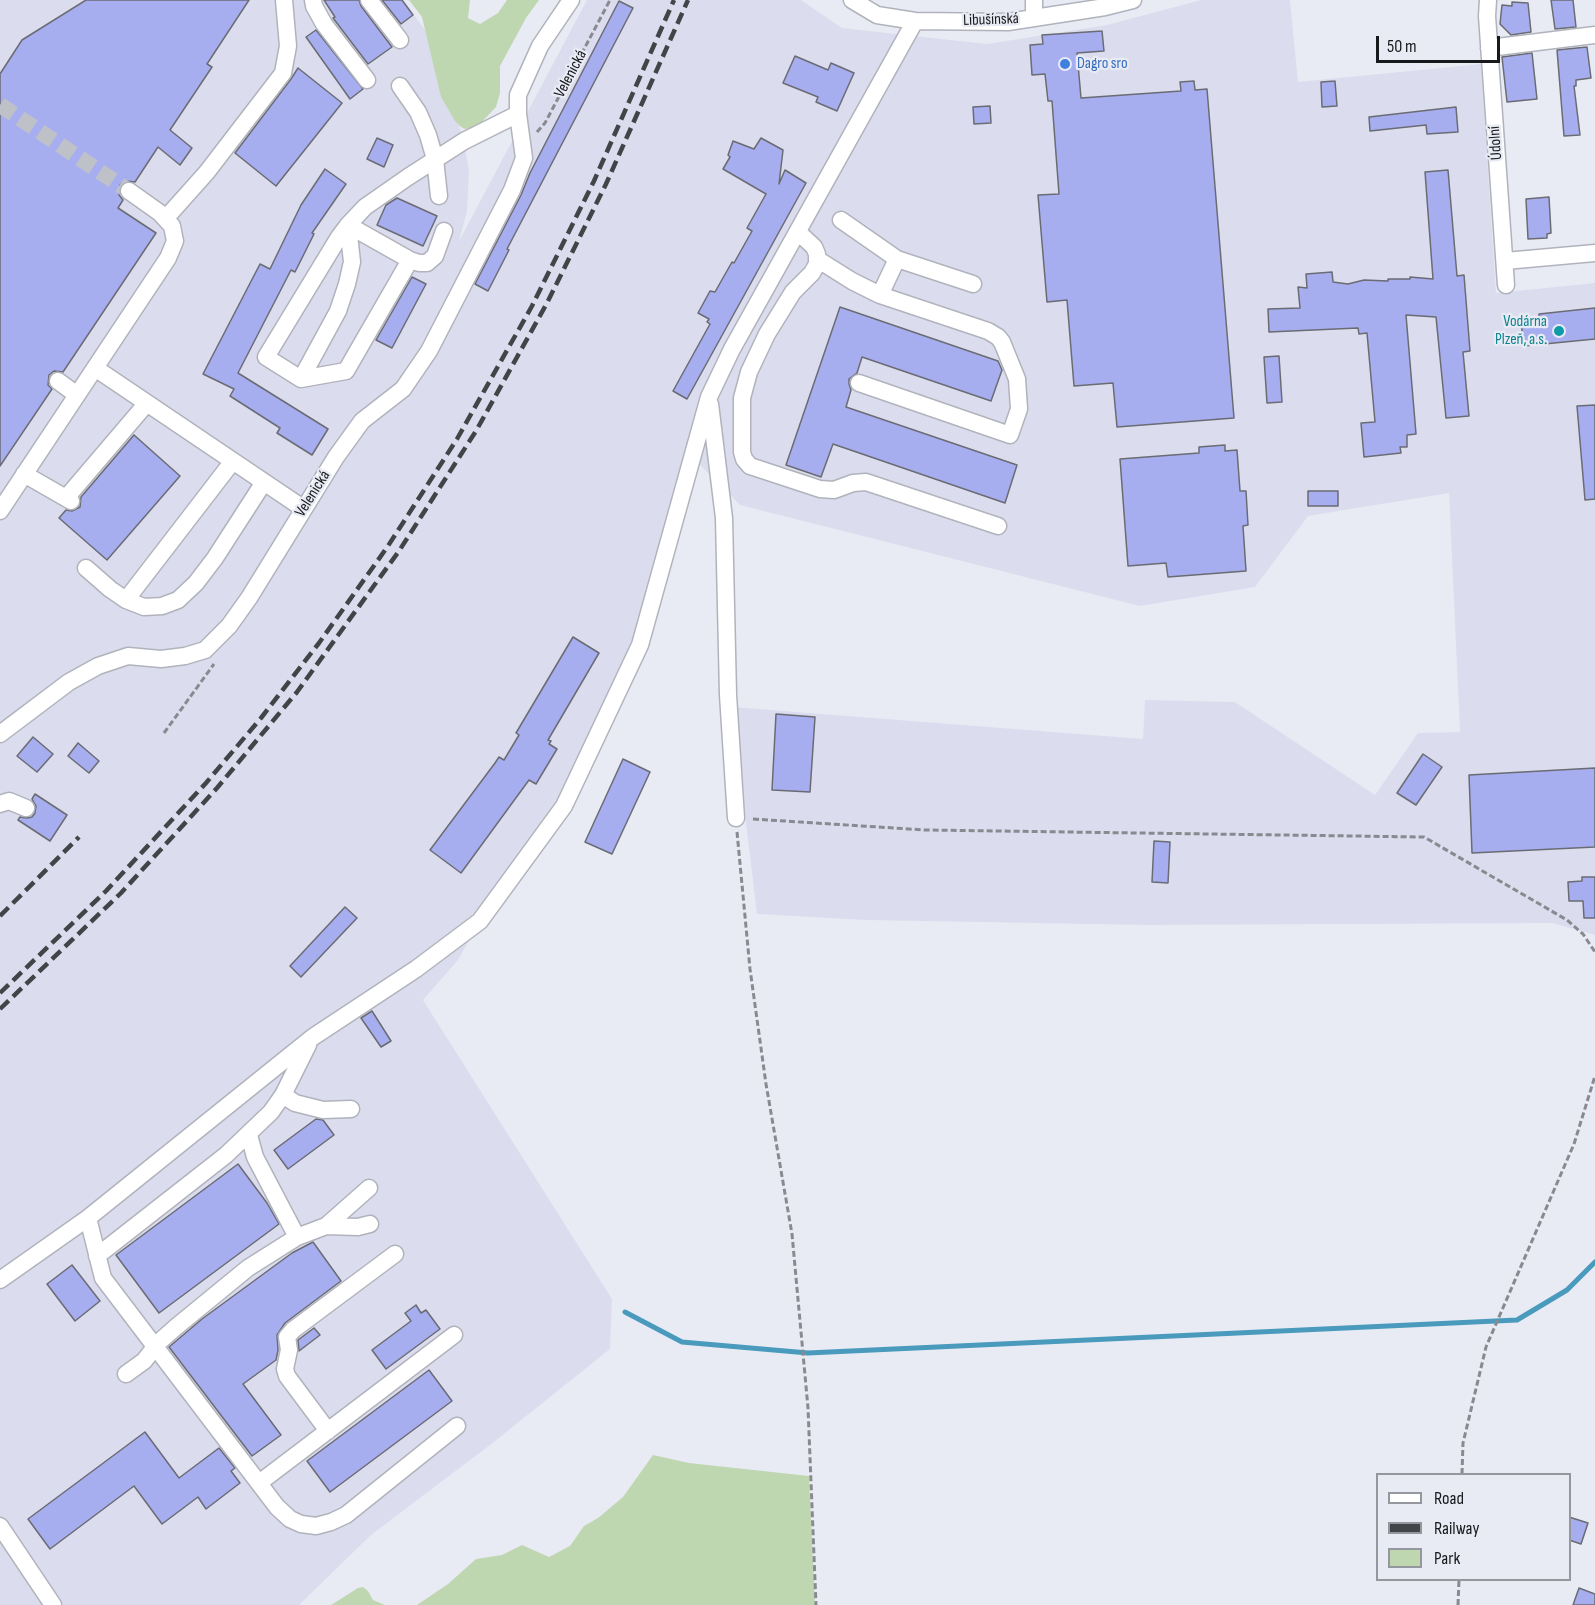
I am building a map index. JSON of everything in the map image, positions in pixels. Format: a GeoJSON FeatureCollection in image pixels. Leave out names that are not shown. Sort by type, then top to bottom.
{"type":"FeatureCollection","features":[{"type":"Feature","properties":{"kind":"street"},"geometry":{"type":"LineString","coordinates":[[166,218],[207,172],[283,73],[288,46],[284,0]]}},
{"type":"Feature","properties":{"kind":"street"},"geometry":{"type":"LineString","coordinates":[[313,0],[324,24],[367,80]]}},
{"type":"Feature","properties":{"kind":"street"},"geometry":{"type":"LineString","coordinates":[[369,0],[399,40]]}},
{"type":"Feature","properties":{"kind":"street","name":"Velenická"},"geometry":{"type":"LineString","coordinates":[[0,734],[69,682],[98,666],[128,656],[161,659],[185,656],[204,650],[229,626],[336,457],[362,421],[403,389],[429,351],[512,190],[524,158],[518,114],[518,95],[540,46],[571,0]]}},
{"type":"Feature","properties":{"kind":"street","name":"Libušínská"},"geometry":{"type":"LineString","coordinates":[[852,0],[877,15],[915,21],[1008,22],[1105,7],[1133,0]]}},
{"type":"Feature","properties":{"kind":"street"},"geometry":{"type":"LineString","coordinates":[[1034,0],[1034,18]]}},
{"type":"Feature","properties":{"kind":"street","name":"Údolní"},"geometry":{"type":"LineString","coordinates":[[1488,0],[1506,285]]}},
{"type":"Feature","properties":{"kind":"street"},"geometry":{"type":"LineString","coordinates":[[1,1281],[88,1218],[314,1037],[416,969],[480,921],[564,806],[640,645],[709,397],[732,349],[915,21]]}},
{"type":"Feature","properties":{"kind":"street"},"geometry":{"type":"LineString","coordinates":[[1490,48],[1595,34]]}},
{"type":"Feature","properties":{"kind":"street"},"geometry":{"type":"LineString","coordinates":[[400,86],[418,112],[428,135],[435,159],[439,196]]}},
{"type":"Feature","properties":{"kind":"street"},"geometry":{"type":"LineString","coordinates":[[410,260],[346,371],[301,379],[266,357],[339,237],[365,207],[464,141],[518,114]]}},
{"type":"Feature","properties":{"kind":"street"},"geometry":{"type":"LineString","coordinates":[[0,511],[168,258],[175,241],[172,226],[166,218],[129,191]]}},
{"type":"Feature","properties":{"kind":"street"},"geometry":{"type":"LineString","coordinates":[[841,220],[897,259],[973,284]]}},
{"type":"Feature","properties":{"kind":"street"},"geometry":{"type":"LineString","coordinates":[[348,225],[419,264],[427,263],[435,256],[444,231]]}},
{"type":"Feature","properties":{"kind":"street"},"geometry":{"type":"LineString","coordinates":[[301,379],[338,311],[347,284],[352,262],[348,225]]}},
{"type":"Feature","properties":{"kind":"street"},"geometry":{"type":"LineString","coordinates":[[798,232],[810,242],[817,254],[816,268],[793,292],[748,372],[742,398],[744,459],[750,466],[820,489],[834,490],[853,483],[866,482],[998,526]]}},
{"type":"Feature","properties":{"kind":"street"},"geometry":{"type":"LineString","coordinates":[[1505,261],[1595,253]]}},
{"type":"Feature","properties":{"kind":"street"},"geometry":{"type":"LineString","coordinates":[[817,259],[880,295],[988,331],[998,337],[1017,379],[1019,409],[1010,435],[858,383]]}},
{"type":"Feature","properties":{"kind":"street"},"geometry":{"type":"LineString","coordinates":[[880,295],[897,259]]}},
{"type":"Feature","properties":{"kind":"street"},"geometry":{"type":"LineString","coordinates":[[95,368],[304,509]]}},
{"type":"Feature","properties":{"kind":"street"},"geometry":{"type":"LineString","coordinates":[[57,381],[77,395]]}},
{"type":"Feature","properties":{"kind":"street"},"geometry":{"type":"LineString","coordinates":[[709,397],[724,518],[728,695],[736,818]]}},
{"type":"Feature","properties":{"kind":"street"},"geometry":{"type":"LineString","coordinates":[[24,474],[68,500],[116,446],[147,403]]}},
{"type":"Feature","properties":{"kind":"street"},"geometry":{"type":"LineString","coordinates":[[126,600],[233,461]]}},
{"type":"Feature","properties":{"kind":"street"},"geometry":{"type":"LineString","coordinates":[[86,568],[126,600],[144,607],[162,606],[178,600],[196,583],[215,558],[264,482]]}},
{"type":"Feature","properties":{"kind":"street"},"geometry":{"type":"LineString","coordinates":[[0,804],[9,801],[26,808]]}},
{"type":"Feature","properties":{"kind":"street"},"geometry":{"type":"LineString","coordinates":[[97,1256],[185,1189],[249,1135],[271,1112],[283,1095],[297,1064],[314,1037]]}},
{"type":"Feature","properties":{"kind":"street"},"geometry":{"type":"LineString","coordinates":[[283,1095],[295,1103],[324,1110],[351,1109]]}},
{"type":"Feature","properties":{"kind":"street"},"geometry":{"type":"LineString","coordinates":[[249,1135],[255,1157],[297,1237]]}},
{"type":"Feature","properties":{"kind":"street"},"geometry":{"type":"LineString","coordinates":[[326,1226],[369,1188]]}},
{"type":"Feature","properties":{"kind":"street"},"geometry":{"type":"LineString","coordinates":[[88,1218],[103,1278],[277,1507],[290,1519],[301,1524],[316,1526],[346,1515],[457,1426]]}},
{"type":"Feature","properties":{"kind":"street"},"geometry":{"type":"LineString","coordinates":[[126,1374],[144,1361],[176,1327],[248,1268],[297,1237],[326,1226],[358,1227],[370,1224]]}},
{"type":"Feature","properties":{"kind":"street"},"geometry":{"type":"LineString","coordinates":[[328,1431],[287,1377],[285,1369],[289,1350],[287,1337],[293,1330],[395,1254]]}},
{"type":"Feature","properties":{"kind":"street"},"geometry":{"type":"LineString","coordinates":[[259,1483],[454,1335]]}},
{"type":"Feature","properties":{"kind":"street"},"geometry":{"type":"LineString","coordinates":[[0,1526],[53,1605]]}},
{"type":"Feature","properties":{"kind":"path","name":"Velenická"},"geometry":{"type":"LineString","coordinates":[[522,140],[536,132],[545,123],[610,0]]}},
{"type":"Feature","properties":{"kind":"path"},"geometry":{"type":"LineString","coordinates":[[164,733],[216,660]]}},
{"type":"Feature","properties":{"kind":"path"},"geometry":{"type":"LineString","coordinates":[[816,1605],[808,1408],[792,1234],[766,1084],[750,969],[736,818],[926,830],[1424,837],[1567,920],[1583,934],[1595,952]]}},
{"type":"Feature","properties":{"kind":"path"},"geometry":{"type":"LineString","coordinates":[[1462,1473],[1463,1443],[1486,1347],[1574,1144],[1595,1076]]}},
{"type":"Feature","properties":{"kind":"path"},"geometry":{"type":"LineString","coordinates":[[1458,1605],[1459,1581]]}},
{"type":"Feature","properties":{"kind":"shaded area"},"geometry":{"type":"Polygon","coordinates":[[[0,0],[403,0],[428,34],[464,141],[469,172],[467,211],[459,241],[587,0],[801,0],[842,28],[987,44],[1107,25],[1201,0],[1290,0],[1298,82],[1481,64],[1496,293],[1595,283],[1595,935],[1552,923],[1147,925],[865,920],[757,914],[732,707],[1143,739],[1145,700],[1235,702],[1375,795],[1418,733],[1460,732],[1449,493],[1308,516],[1255,587],[1140,606],[740,505],[691,456],[640,645],[564,806],[480,921],[458,960],[423,1000],[612,1299],[610,1349],[490,1445],[371,1535],[299,1605],[0,1605],[0,0]]]}},
{"type":"Feature","properties":{"kind":"green space"},"geometry":{"type":"Polygon","coordinates":[[[409,0],[470,0],[468,18],[480,24],[498,13],[507,0],[539,0],[526,18],[500,66],[500,93],[496,107],[477,127],[465,129],[461,127],[441,97],[422,17],[409,0]]]}},
{"type":"Feature","properties":{"kind":"green space"},"geometry":{"type":"Polygon","coordinates":[[[653,1455],[689,1463],[809,1476],[815,1605],[417,1605],[448,1584],[476,1559],[502,1555],[522,1545],[549,1557],[570,1546],[584,1526],[598,1518],[623,1497],[653,1455]]]}},
{"type":"Feature","properties":{"kind":"green space"},"geometry":{"type":"Polygon","coordinates":[[[363,1587],[373,1600],[385,1605],[331,1605],[358,1588],[363,1587]]]}},
{"type":"Feature","properties":{"kind":"building"},"geometry":{"type":"Polygon","coordinates":[[[86,0],[249,0],[207,64],[212,67],[170,130],[192,148],[180,165],[158,147],[135,182],[125,181],[120,185],[119,195],[123,200],[118,208],[156,233],[63,372],[54,371],[49,375],[48,385],[52,389],[0,466],[0,74],[22,40],[86,0]]]}},
{"type":"Feature","properties":{"kind":"building"},"geometry":{"type":"Polygon","coordinates":[[[324,0],[359,0],[361,6],[392,47],[368,64],[333,18],[335,17],[324,0]]]}},
{"type":"Feature","properties":{"kind":"building"},"geometry":{"type":"Polygon","coordinates":[[[382,0],[402,0],[413,15],[401,24],[382,0]]]}},
{"type":"Feature","properties":{"kind":"building"},"geometry":{"type":"Polygon","coordinates":[[[1551,0],[1573,0],[1576,27],[1555,29],[1551,0]]]}},
{"type":"Feature","properties":{"kind":"building"},"geometry":{"type":"Polygon","coordinates":[[[619,1],[633,8],[507,249],[509,250],[488,291],[475,284],[619,1]]]}},
{"type":"Feature","properties":{"kind":"building"},"geometry":{"type":"Polygon","coordinates":[[[1512,2],[1528,3],[1531,32],[1511,35],[1500,24],[1502,5],[1512,6],[1512,2]]]}},
{"type":"Feature","properties":{"kind":"building"},"geometry":{"type":"Polygon","coordinates":[[[316,30],[363,89],[350,99],[306,37],[316,30]]]}},
{"type":"Feature","properties":{"kind":"building"},"geometry":{"type":"Polygon","coordinates":[[[1102,31],[1104,51],[1077,53],[1081,98],[1181,91],[1180,82],[1194,81],[1195,90],[1207,89],[1234,418],[1117,427],[1113,383],[1074,386],[1067,300],[1047,302],[1038,195],[1059,194],[1052,101],[1048,101],[1045,74],[1032,75],[1030,45],[1043,44],[1042,35],[1102,31]]]}},
{"type":"Feature","properties":{"kind":"building"},"geometry":{"type":"Polygon","coordinates":[[[1587,47],[1591,78],[1576,80],[1576,86],[1574,86],[1580,135],[1564,136],[1557,50],[1587,47]]]}},
{"type":"Feature","properties":{"kind":"building"},"geometry":{"type":"Polygon","coordinates":[[[1532,53],[1537,99],[1507,102],[1502,57],[1532,53]]]}},
{"type":"Feature","properties":{"kind":"building"},"geometry":{"type":"Polygon","coordinates":[[[795,56],[828,70],[831,63],[854,73],[837,111],[816,102],[818,97],[783,83],[795,56]]]}},
{"type":"Feature","properties":{"kind":"building"},"geometry":{"type":"Polygon","coordinates":[[[298,68],[342,103],[276,186],[235,153],[298,68]]]}},
{"type":"Feature","properties":{"kind":"building"},"geometry":{"type":"Polygon","coordinates":[[[1335,81],[1337,106],[1322,107],[1321,82],[1335,81]]]}},
{"type":"Feature","properties":{"kind":"building"},"geometry":{"type":"Polygon","coordinates":[[[990,106],[991,123],[974,124],[973,107],[990,106]]]}},
{"type":"Feature","properties":{"kind":"building"},"geometry":{"type":"Polygon","coordinates":[[[1456,107],[1458,132],[1427,134],[1426,125],[1370,131],[1369,117],[1456,107]]]}},
{"type":"Feature","properties":{"kind":"building"},"geometry":{"type":"Polygon","coordinates":[[[377,138],[393,145],[384,167],[367,159],[377,138]]]}},
{"type":"Feature","properties":{"kind":"building"},"geometry":{"type":"Polygon","coordinates":[[[761,138],[783,150],[779,184],[785,170],[806,183],[687,399],[673,391],[710,324],[707,322],[709,319],[698,313],[710,291],[715,292],[732,262],[734,263],[752,231],[747,228],[766,194],[723,169],[730,157],[728,155],[733,141],[754,149],[761,138]]]}},
{"type":"Feature","properties":{"kind":"building"},"geometry":{"type":"Polygon","coordinates":[[[325,169],[346,184],[312,233],[314,234],[295,272],[291,270],[238,373],[328,429],[312,455],[277,433],[280,428],[230,396],[234,389],[203,374],[260,264],[270,269],[301,205],[325,169]]]}},
{"type":"Feature","properties":{"kind":"building"},"geometry":{"type":"Polygon","coordinates":[[[1448,170],[1457,276],[1464,275],[1470,351],[1463,352],[1469,416],[1446,418],[1436,317],[1406,315],[1416,434],[1407,435],[1407,447],[1400,447],[1401,453],[1364,457],[1361,423],[1375,422],[1367,333],[1359,334],[1358,328],[1269,332],[1268,309],[1300,308],[1298,287],[1307,288],[1306,274],[1332,272],[1333,282],[1348,284],[1364,280],[1388,281],[1388,279],[1410,279],[1410,277],[1433,279],[1425,172],[1448,170]]]}},
{"type":"Feature","properties":{"kind":"building"},"geometry":{"type":"Polygon","coordinates":[[[1549,197],[1551,233],[1547,234],[1547,238],[1528,239],[1526,199],[1549,197]]]}},
{"type":"Feature","properties":{"kind":"building"},"geometry":{"type":"Polygon","coordinates":[[[397,198],[437,216],[423,246],[377,225],[386,205],[397,198]]]}},
{"type":"Feature","properties":{"kind":"building"},"geometry":{"type":"Polygon","coordinates":[[[412,277],[426,284],[392,348],[376,340],[412,277]]]}},
{"type":"Feature","properties":{"kind":"building"},"geometry":{"type":"Polygon","coordinates":[[[840,307],[998,361],[1002,370],[991,401],[862,357],[857,373],[849,379],[851,390],[846,407],[1017,465],[1005,503],[833,444],[821,477],[786,465],[840,307]]]}},
{"type":"Feature","properties":{"kind":"building","name":"Vodárna Plzeň, a.s."},"geometry":{"type":"Polygon","coordinates":[[[1595,308],[1595,339],[1524,346],[1521,323],[1539,321],[1539,314],[1595,308]]]}},
{"type":"Feature","properties":{"kind":"building"},"geometry":{"type":"Polygon","coordinates":[[[1279,356],[1282,402],[1267,403],[1264,357],[1279,356]]]}},
{"type":"Feature","properties":{"kind":"building"},"geometry":{"type":"Polygon","coordinates":[[[1595,405],[1595,499],[1585,500],[1577,406],[1595,405]]]}},
{"type":"Feature","properties":{"kind":"building"},"geometry":{"type":"Polygon","coordinates":[[[134,435],[180,476],[107,560],[59,518],[66,510],[72,511],[80,507],[81,497],[134,435]]]}},
{"type":"Feature","properties":{"kind":"building"},"geometry":{"type":"Polygon","coordinates":[[[1225,445],[1225,451],[1237,450],[1240,491],[1246,491],[1248,525],[1243,526],[1246,571],[1168,577],[1166,563],[1128,566],[1120,459],[1199,453],[1199,447],[1225,445]]]}},
{"type":"Feature","properties":{"kind":"building"},"geometry":{"type":"Polygon","coordinates":[[[1308,491],[1338,491],[1338,506],[1308,506],[1308,491]]]}},
{"type":"Feature","properties":{"kind":"building"},"geometry":{"type":"Polygon","coordinates":[[[573,637],[599,653],[548,740],[551,741],[549,744],[557,749],[536,784],[529,780],[461,873],[430,850],[499,757],[504,760],[519,735],[516,733],[573,637]]]}},
{"type":"Feature","properties":{"kind":"building"},"geometry":{"type":"Polygon","coordinates":[[[776,714],[815,717],[810,792],[772,790],[776,714]]]}},
{"type":"Feature","properties":{"kind":"building"},"geometry":{"type":"Polygon","coordinates":[[[33,737],[53,754],[37,772],[17,756],[33,737]]]}},
{"type":"Feature","properties":{"kind":"building"},"geometry":{"type":"Polygon","coordinates":[[[78,743],[99,761],[89,773],[68,756],[78,743]]]}},
{"type":"Feature","properties":{"kind":"building"},"geometry":{"type":"Polygon","coordinates":[[[1423,754],[1442,767],[1416,805],[1397,793],[1423,754]]]}},
{"type":"Feature","properties":{"kind":"building"},"geometry":{"type":"Polygon","coordinates":[[[623,759],[650,772],[612,854],[585,842],[623,759]]]}},
{"type":"Feature","properties":{"kind":"building"},"geometry":{"type":"Polygon","coordinates":[[[1595,768],[1595,847],[1472,853],[1469,775],[1595,768]]]}},
{"type":"Feature","properties":{"kind":"building"},"geometry":{"type":"Polygon","coordinates":[[[35,794],[67,815],[50,841],[18,820],[20,817],[32,817],[35,813],[36,806],[32,799],[35,794]]]}},
{"type":"Feature","properties":{"kind":"building"},"geometry":{"type":"Polygon","coordinates":[[[1154,841],[1170,842],[1168,883],[1152,882],[1154,841]]]}},
{"type":"Feature","properties":{"kind":"building"},"geometry":{"type":"Polygon","coordinates":[[[1582,877],[1595,877],[1595,918],[1584,918],[1583,901],[1569,901],[1568,882],[1582,881],[1582,877]]]}},
{"type":"Feature","properties":{"kind":"building"},"geometry":{"type":"Polygon","coordinates":[[[345,907],[357,918],[301,977],[290,966],[345,907]]]}},
{"type":"Feature","properties":{"kind":"building"},"geometry":{"type":"Polygon","coordinates":[[[372,1011],[391,1041],[381,1047],[361,1018],[372,1011]]]}},
{"type":"Feature","properties":{"kind":"building"},"geometry":{"type":"Polygon","coordinates":[[[316,1119],[323,1120],[334,1135],[288,1169],[274,1150],[316,1119]]]}},
{"type":"Feature","properties":{"kind":"building"},"geometry":{"type":"Polygon","coordinates":[[[238,1164],[267,1203],[279,1224],[159,1313],[116,1255],[238,1164]]]}},
{"type":"Feature","properties":{"kind":"building"},"geometry":{"type":"Polygon","coordinates":[[[313,1242],[341,1281],[285,1323],[277,1335],[276,1360],[243,1384],[281,1435],[252,1456],[169,1347],[202,1319],[292,1253],[313,1242]]]}},
{"type":"Feature","properties":{"kind":"building"},"geometry":{"type":"Polygon","coordinates":[[[72,1265],[100,1301],[75,1321],[47,1284],[72,1265]]]}},
{"type":"Feature","properties":{"kind":"building"},"geometry":{"type":"Polygon","coordinates":[[[416,1305],[421,1313],[426,1310],[440,1329],[386,1369],[372,1350],[411,1321],[405,1313],[416,1305]]]}},
{"type":"Feature","properties":{"kind":"building"},"geometry":{"type":"Polygon","coordinates":[[[314,1328],[320,1335],[299,1351],[298,1340],[314,1328]]]}},
{"type":"Feature","properties":{"kind":"building"},"geometry":{"type":"Polygon","coordinates":[[[429,1370],[452,1401],[330,1492],[307,1461],[429,1370]]]}},
{"type":"Feature","properties":{"kind":"building"},"geometry":{"type":"Polygon","coordinates":[[[145,1432],[179,1478],[219,1448],[235,1468],[231,1471],[240,1483],[206,1509],[198,1497],[162,1524],[134,1486],[50,1549],[28,1519],[145,1432]]]}},
{"type":"Feature","properties":{"kind":"building"},"geometry":{"type":"Polygon","coordinates":[[[1571,1518],[1588,1523],[1581,1544],[1571,1541],[1571,1518]]]}},
{"type":"Feature","properties":{"kind":"building"},"geometry":{"type":"Polygon","coordinates":[[[1579,1588],[1595,1594],[1595,1605],[1573,1605],[1579,1588]]]}},
{"type":"Feature","properties":{"kind":"waterway"},"geometry":{"type":"LineString","coordinates":[[625,1312],[682,1342],[808,1353],[1517,1320],[1567,1290],[1595,1262]]}},
{"type":"Feature","properties":{"kind":"tunnel"},"geometry":{"type":"LineString","coordinates":[[0,105],[129,191]]}},
{"type":"Feature","properties":{"kind":"railway"},"geometry":{"type":"LineString","coordinates":[[0,993],[106,891],[206,783],[261,718],[319,643],[388,546],[457,439],[532,306],[594,181],[674,0]]}},
{"type":"Feature","properties":{"kind":"railway"},"geometry":{"type":"LineString","coordinates":[[0,1009],[121,893],[217,788],[297,692],[399,551],[476,431],[547,303],[606,184],[688,0]]}},
{"type":"Feature","properties":{"kind":"railway"},"geometry":{"type":"LineString","coordinates":[[0,916],[79,837]]}},
{"type":"Feature","properties":{"kind":"place","name":"Dagro sro"},"geometry":{"type":"Point","coordinates":[1065,64]}},
{"type":"Feature","properties":{"kind":"place","name":"Vodárna Plzeň, a.s."},"geometry":{"type":"Point","coordinates":[1559,331]}}]}
